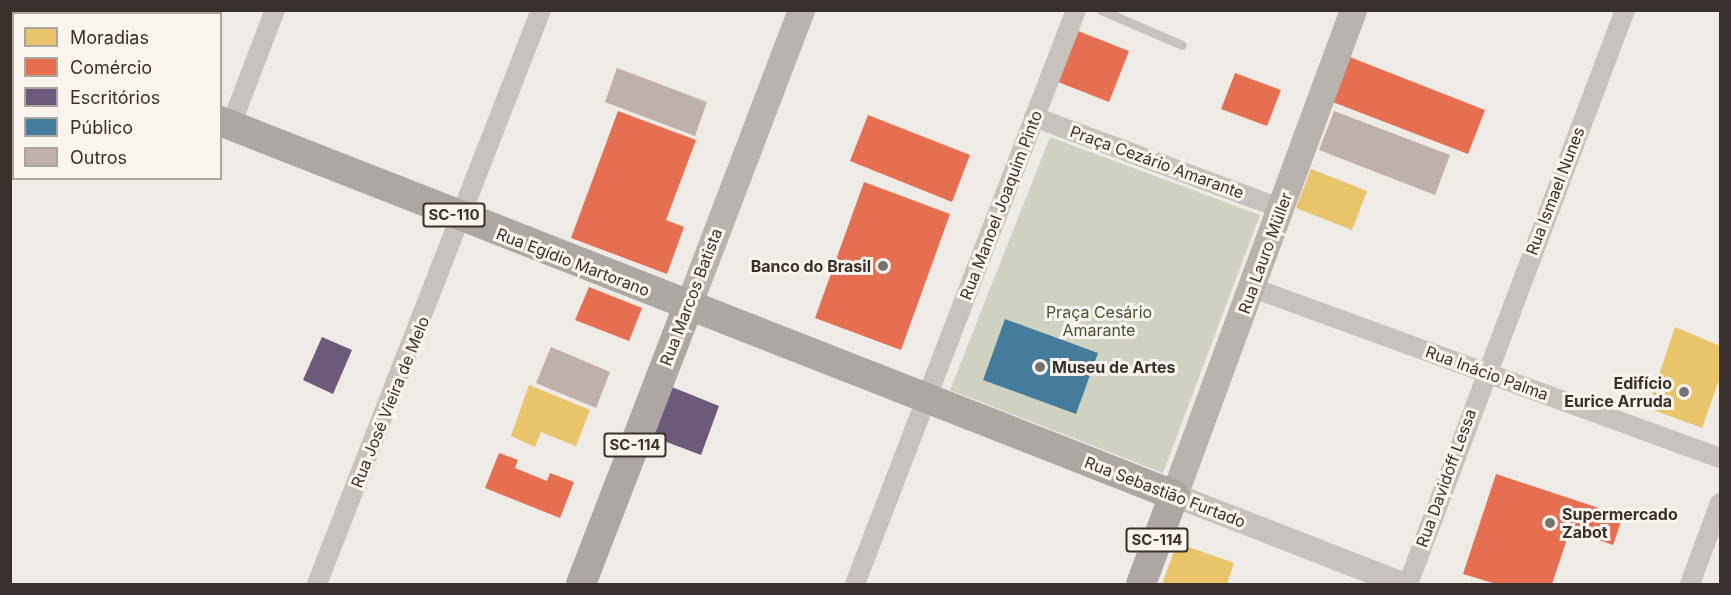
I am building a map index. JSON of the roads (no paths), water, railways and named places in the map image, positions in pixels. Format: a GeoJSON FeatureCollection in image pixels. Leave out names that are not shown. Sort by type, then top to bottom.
{"type":"FeatureCollection","features":[{"type":"Feature","properties":{"kind":"main road","name":"Rua Marcos Batista"},"geometry":{"type":"LineString","coordinates":[[581,585],[801,10]]}},
{"type":"Feature","properties":{"kind":"main road","name":"Rua Lauro Müller"},"geometry":{"type":"LineString","coordinates":[[1174,495],[1253,288],[1353,10]]}},
{"type":"Feature","properties":{"kind":"main road","name":"Rua Egídio Martorano"},"geometry":{"type":"LineString","coordinates":[[226,123],[462,219],[927,399]]}},
{"type":"Feature","properties":{"kind":"main road","name":"Rua Sebastião Furtado"},"geometry":{"type":"LineString","coordinates":[[927,399],[1174,495]]}},
{"type":"Feature","properties":{"kind":"main road","name":"SC-114"},"geometry":{"type":"LineString","coordinates":[[1141,585],[1174,495]]}},
{"type":"Feature","properties":{"kind":"street"},"geometry":{"type":"LineString","coordinates":[[226,123],[275,10]]}},
{"type":"Feature","properties":{"kind":"street","name":"Rua José Vieira de Melo"},"geometry":{"type":"LineString","coordinates":[[317,585],[462,219],[541,10]]}},
{"type":"Feature","properties":{"kind":"street","name":"Rua Manoel Joaquim Pinto"},"geometry":{"type":"LineString","coordinates":[[855,585],[1076,10]]}},
{"type":"Feature","properties":{"kind":"street","name":"Rua Ismael Nunes"},"geometry":{"type":"LineString","coordinates":[[1484,372],[1625,10]]}},
{"type":"Feature","properties":{"kind":"street","name":"Praça Cezário Amarante"},"geometry":{"type":"LineString","coordinates":[[1034,117],[1280,208]]}},
{"type":"Feature","properties":{"kind":"street","name":"Rua Inácio Palma"},"geometry":{"type":"LineString","coordinates":[[1253,288],[1720,458]]}},
{"type":"Feature","properties":{"kind":"street","name":"Rua Davidoff Lessa"},"geometry":{"type":"LineString","coordinates":[[1408,585],[1484,372]]}},
{"type":"Feature","properties":{"kind":"street","name":"Rua Sebastião Furtado"},"geometry":{"type":"LineString","coordinates":[[1174,495],[1402,585]]}},
{"type":"Feature","properties":{"kind":"street"},"geometry":{"type":"LineString","coordinates":[[1690,585],[1720,503]]}},
{"type":"Feature","properties":{"kind":"lane"},"geometry":{"type":"LineString","coordinates":[[1101,10],[1182,45]]}},
{"type":"Feature","properties":{"kind":"place","name":"Banco do Brasil"},"geometry":{"type":"Point","coordinates":[883,266]}},
{"type":"Feature","properties":{"kind":"place","name":"Museu de Artes"},"geometry":{"type":"Point","coordinates":[1040,367]}},
{"type":"Feature","properties":{"kind":"place","name":"Edifício Eurice Arruda"},"geometry":{"type":"Point","coordinates":[1684,392]}},
{"type":"Feature","properties":{"kind":"place","name":"Supermercado Zabot"},"geometry":{"type":"Point","coordinates":[1550,523]}},
{"type":"Feature","properties":{"kind":"park label","name":"Praça Cesário Amarante"},"geometry":{"type":"Point","coordinates":[1099,321]}}]}
